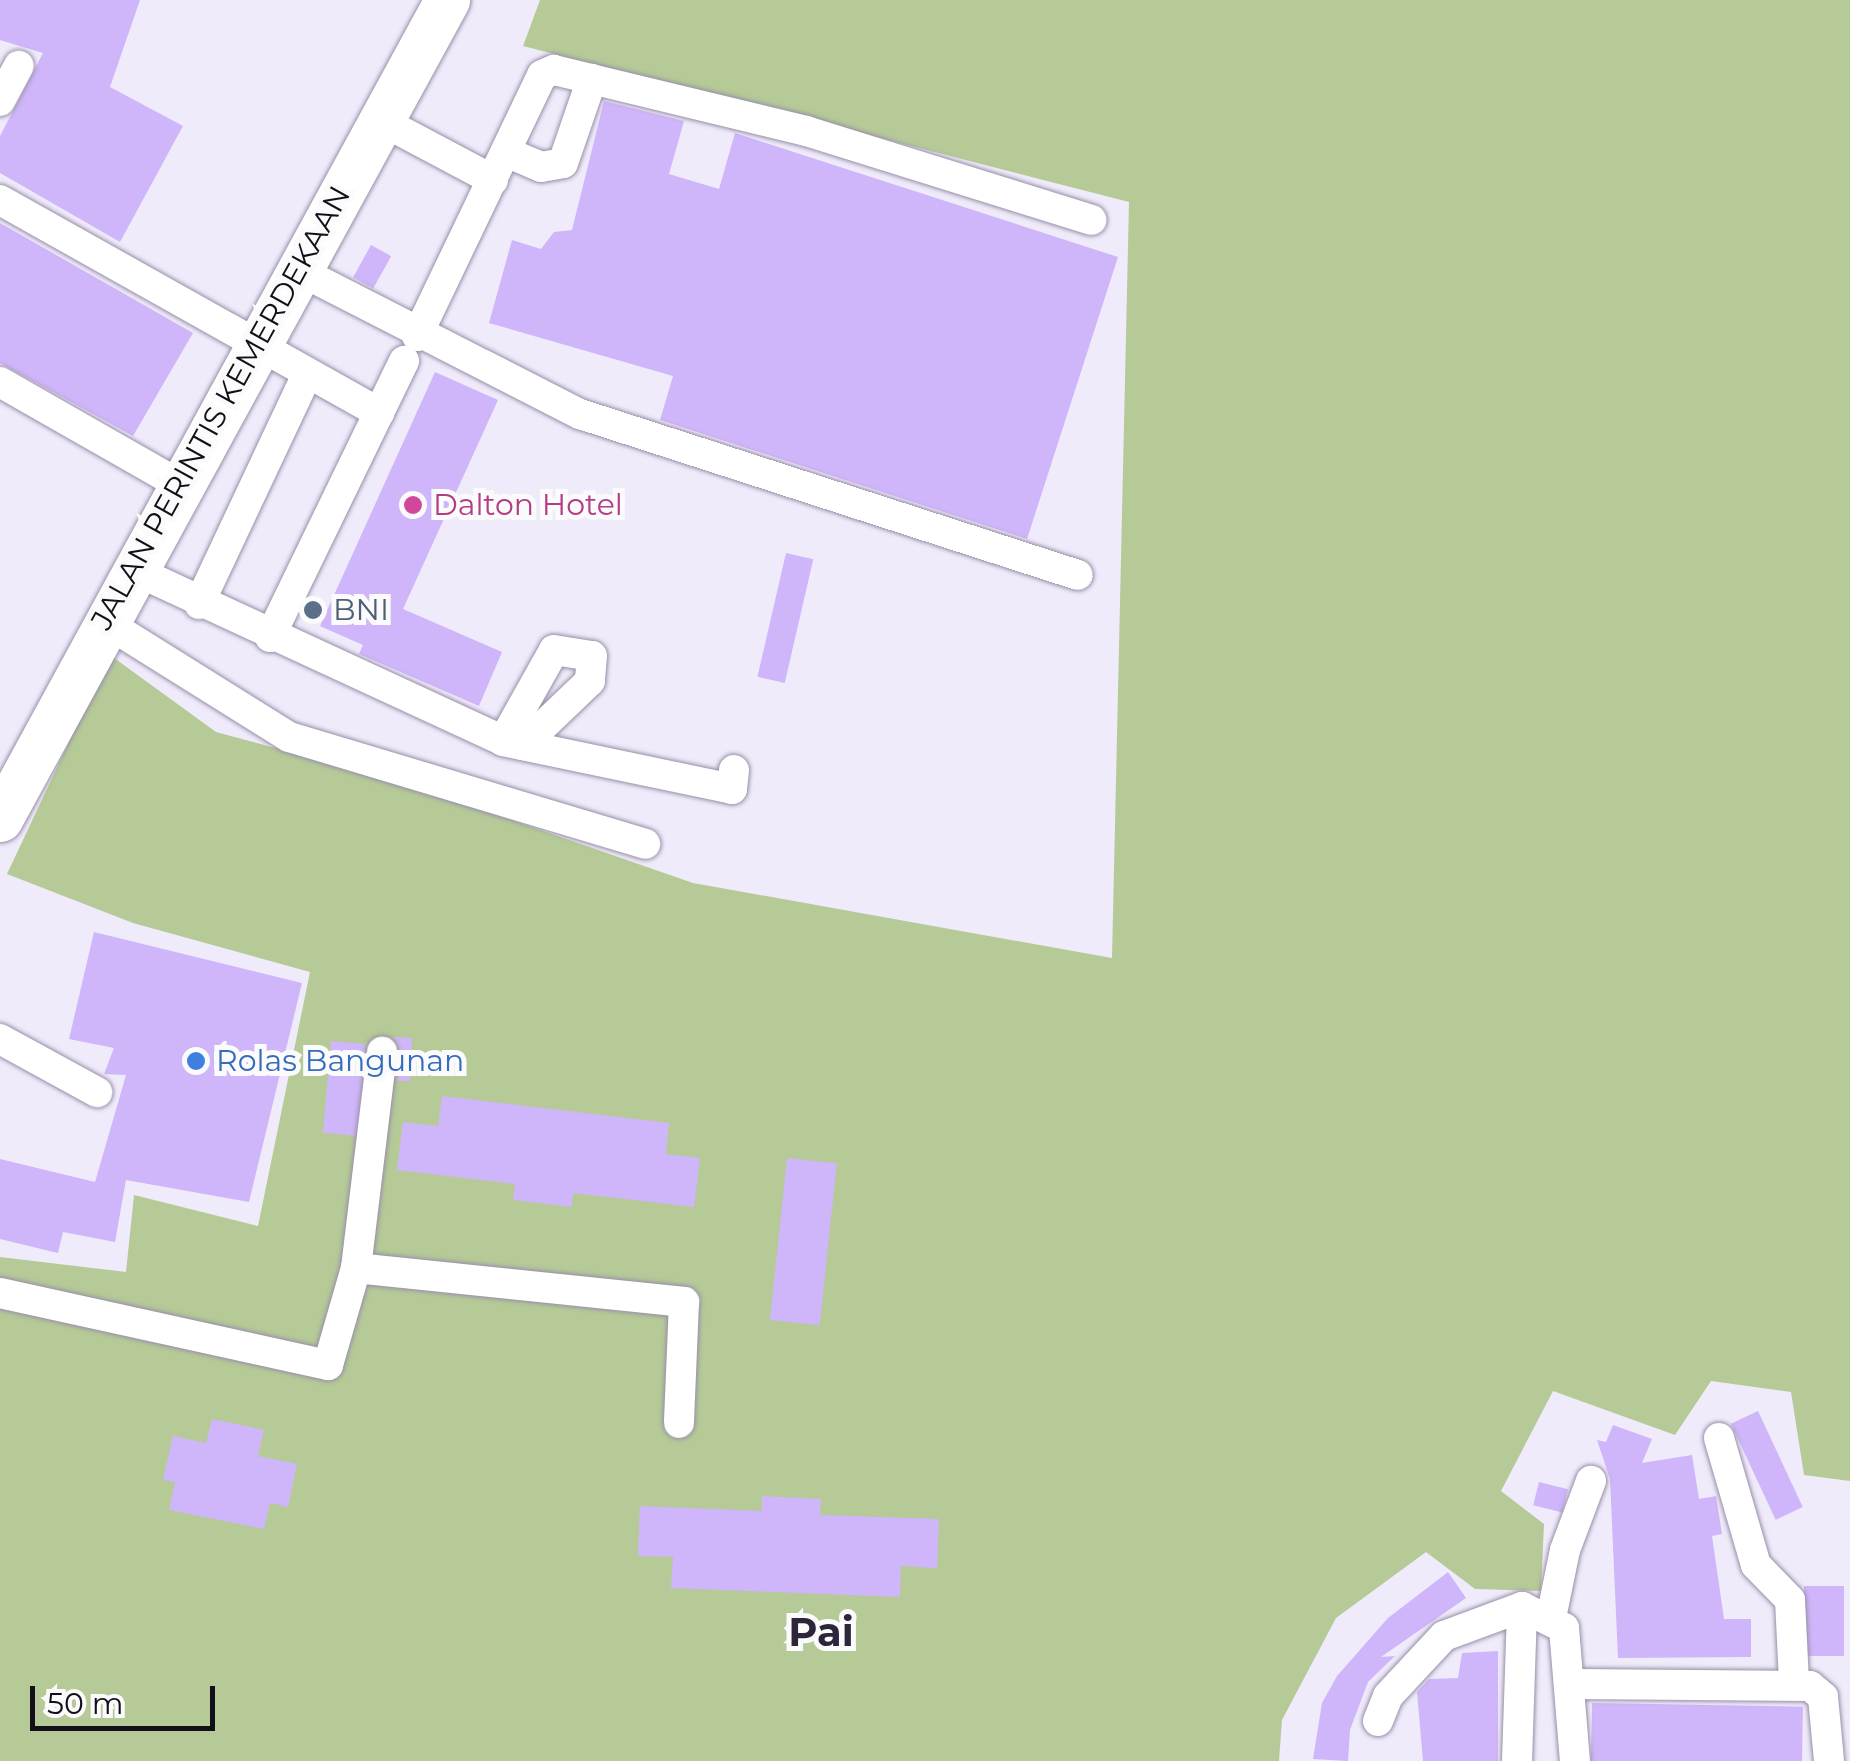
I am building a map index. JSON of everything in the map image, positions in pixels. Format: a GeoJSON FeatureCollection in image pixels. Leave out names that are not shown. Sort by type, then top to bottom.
{"type":"FeatureCollection","features":[{"type":"Feature","properties":{"kind":"highway","name":"JALAN PERINTIS KEMERDEKAAN"},"geometry":{"type":"LineString","coordinates":[[0,819],[447,0]]}},
{"type":"Feature","properties":{"kind":"street"},"geometry":{"type":"LineString","coordinates":[[0,100],[19,66]]}},
{"type":"Feature","properties":{"kind":"street"},"geometry":{"type":"LineString","coordinates":[[270,637],[542,75],[554,70],[806,131],[1092,220]]}},
{"type":"Feature","properties":{"kind":"street"},"geometry":{"type":"LineString","coordinates":[[506,152],[541,166],[563,163],[592,79]]}},
{"type":"Feature","properties":{"kind":"street"},"geometry":{"type":"LineString","coordinates":[[380,120],[492,180]]}},
{"type":"Feature","properties":{"kind":"street"},"geometry":{"type":"LineString","coordinates":[[0,200],[379,413]]}},
{"type":"Feature","properties":{"kind":"street"},"geometry":{"type":"LineString","coordinates":[[298,270],[362,303],[410,348],[580,414],[1078,575]]}},
{"type":"Feature","properties":{"kind":"street"},"geometry":{"type":"LineString","coordinates":[[210,609],[306,374]]}},
{"type":"Feature","properties":{"kind":"street"},"geometry":{"type":"LineString","coordinates":[[0,382],[184,487]]}},
{"type":"Feature","properties":{"kind":"street"},"geometry":{"type":"LineString","coordinates":[[138,572],[270,637],[513,743],[732,789],[734,770]]}},
{"type":"Feature","properties":{"kind":"street"},"geometry":{"type":"LineString","coordinates":[[105,622],[289,738],[645,844]]}},
{"type":"Feature","properties":{"kind":"street"},"geometry":{"type":"LineString","coordinates":[[0,1039],[97,1092]]}},
{"type":"Feature","properties":{"kind":"street"},"geometry":{"type":"LineString","coordinates":[[0,1293],[328,1365],[356,1268],[382,1052]]}},
{"type":"Feature","properties":{"kind":"street"},"geometry":{"type":"LineString","coordinates":[[356,1268],[684,1302],[679,1424]]}},
{"type":"Feature","properties":{"kind":"street"},"geometry":{"type":"LineString","coordinates":[[1719,1438],[1756,1566],[1790,1600],[1794,1682]]}},
{"type":"Feature","properties":{"kind":"street"},"geometry":{"type":"LineString","coordinates":[[1551,1618],[1565,1550],[1591,1481]]}},
{"type":"Feature","properties":{"kind":"street"},"geometry":{"type":"LineString","coordinates":[[1517,1761],[1522,1607]]}},
{"type":"Feature","properties":{"kind":"street"},"geometry":{"type":"LineString","coordinates":[[1378,1720],[1388,1696],[1444,1636],[1522,1607],[1551,1618],[1564,1628],[1570,1647],[1575,1761]]}},
{"type":"Feature","properties":{"kind":"street"},"geometry":{"type":"LineString","coordinates":[[1573,1684],[1794,1682],[1823,1698],[1828,1761]]}},
{"type":"Feature","properties":{"kind":"green space"},"geometry":{"type":"Polygon","coordinates":[[[540,0],[1850,0],[1850,1481],[1804,1475],[1791,1392],[1711,1381],[1675,1435],[1553,1391],[1501,1491],[1544,1524],[1541,1591],[1475,1589],[1426,1552],[1336,1618],[1282,1720],[1279,1761],[0,1761],[0,1257],[126,1272],[134,1195],[258,1226],[310,972],[133,923],[7,874],[110,655],[216,732],[405,783],[693,883],[1112,958],[1129,202],[523,46],[540,0]]]}},
{"type":"Feature","properties":{"kind":"building"},"geometry":{"type":"Polygon","coordinates":[[[0,0],[140,0],[110,87],[183,126],[120,242],[0,173],[0,136],[43,53],[0,40],[0,0]]]}},
{"type":"Feature","properties":{"kind":"building"},"geometry":{"type":"Polygon","coordinates":[[[604,101],[684,121],[669,174],[719,189],[735,133],[1118,257],[1027,539],[660,420],[673,376],[489,323],[512,240],[541,249],[554,232],[572,230],[604,101]]]}},
{"type":"Feature","properties":{"kind":"building"},"geometry":{"type":"Polygon","coordinates":[[[0,223],[193,333],[133,436],[0,363],[0,223]]]}},
{"type":"Feature","properties":{"kind":"building"},"geometry":{"type":"Polygon","coordinates":[[[371,245],[391,256],[373,289],[353,277],[371,245]]]}},
{"type":"Feature","properties":{"kind":"building","name":"Dalton Hotel"},"geometry":{"type":"Polygon","coordinates":[[[435,372],[498,400],[403,609],[502,652],[479,706],[359,654],[363,645],[320,626],[435,372]]]}},
{"type":"Feature","properties":{"kind":"building"},"geometry":{"type":"Polygon","coordinates":[[[786,553],[813,559],[785,683],[757,677],[786,553]]]}},
{"type":"Feature","properties":{"kind":"building","name":"Rolas Bangunan"},"geometry":{"type":"Polygon","coordinates":[[[94,932],[302,983],[249,1202],[126,1180],[115,1242],[63,1232],[58,1253],[0,1239],[0,1159],[95,1182],[126,1075],[104,1074],[114,1048],[69,1039],[94,932]]]}},
{"type":"Feature","properties":{"kind":"building"},"geometry":{"type":"Polygon","coordinates":[[[393,1037],[412,1038],[410,1081],[397,1081],[401,1053],[393,1037]]]}},
{"type":"Feature","properties":{"kind":"building"},"geometry":{"type":"Polygon","coordinates":[[[331,1041],[366,1044],[358,1136],[323,1133],[331,1041]]]}},
{"type":"Feature","properties":{"kind":"building"},"geometry":{"type":"Polygon","coordinates":[[[442,1096],[669,1123],[666,1154],[700,1158],[694,1207],[573,1193],[572,1207],[513,1200],[515,1184],[397,1170],[403,1122],[438,1126],[442,1096]]]}},
{"type":"Feature","properties":{"kind":"building"},"geometry":{"type":"Polygon","coordinates":[[[787,1158],[837,1163],[820,1325],[770,1320],[787,1158]]]}},
{"type":"Feature","properties":{"kind":"building"},"geometry":{"type":"Polygon","coordinates":[[[1758,1411],[1803,1507],[1776,1520],[1731,1424],[1758,1411]]]}},
{"type":"Feature","properties":{"kind":"building"},"geometry":{"type":"Polygon","coordinates":[[[212,1419],[264,1430],[258,1456],[297,1464],[288,1507],[270,1503],[264,1529],[169,1510],[175,1482],[163,1480],[173,1436],[206,1443],[212,1419]]]}},
{"type":"Feature","properties":{"kind":"building"},"geometry":{"type":"Polygon","coordinates":[[[1613,1425],[1652,1439],[1642,1463],[1692,1455],[1699,1499],[1716,1496],[1722,1534],[1712,1536],[1724,1619],[1751,1619],[1751,1657],[1618,1658],[1610,1479],[1597,1440],[1606,1442],[1613,1425]]]}},
{"type":"Feature","properties":{"kind":"building"},"geometry":{"type":"Polygon","coordinates":[[[1539,1482],[1568,1489],[1562,1513],[1533,1505],[1539,1482]]]}},
{"type":"Feature","properties":{"kind":"building"},"geometry":{"type":"Polygon","coordinates":[[[762,1496],[821,1499],[820,1515],[939,1519],[937,1568],[901,1566],[900,1597],[671,1588],[673,1557],[638,1556],[640,1506],[762,1511],[762,1496]]]}},
{"type":"Feature","properties":{"kind":"building"},"geometry":{"type":"Polygon","coordinates":[[[1448,1572],[1466,1598],[1381,1657],[1395,1656],[1368,1682],[1350,1730],[1348,1761],[1313,1759],[1322,1703],[1337,1676],[1388,1618],[1448,1572]]]}},
{"type":"Feature","properties":{"kind":"building"},"geometry":{"type":"Polygon","coordinates":[[[1804,1586],[1844,1586],[1844,1656],[1804,1656],[1804,1586]]]}},
{"type":"Feature","properties":{"kind":"building"},"geometry":{"type":"Polygon","coordinates":[[[1498,1651],[1498,1761],[1423,1761],[1417,1692],[1429,1679],[1458,1678],[1462,1653],[1498,1651]]]}},
{"type":"Feature","properties":{"kind":"building"},"geometry":{"type":"Polygon","coordinates":[[[1592,1703],[1803,1707],[1802,1761],[1591,1761],[1592,1703]]]}},
{"type":"Feature","properties":{"kind":"place","name":"Dalton Hotel"},"geometry":{"type":"Point","coordinates":[413,505]}},
{"type":"Feature","properties":{"kind":"place","name":"BNI"},"geometry":{"type":"Point","coordinates":[313,610]}},
{"type":"Feature","properties":{"kind":"place","name":"Rolas Bangunan"},"geometry":{"type":"Point","coordinates":[196,1061]}},
{"type":"Feature","properties":{"kind":"district","name":"Pai"},"geometry":{"type":"Point","coordinates":[821,1632]}}]}
